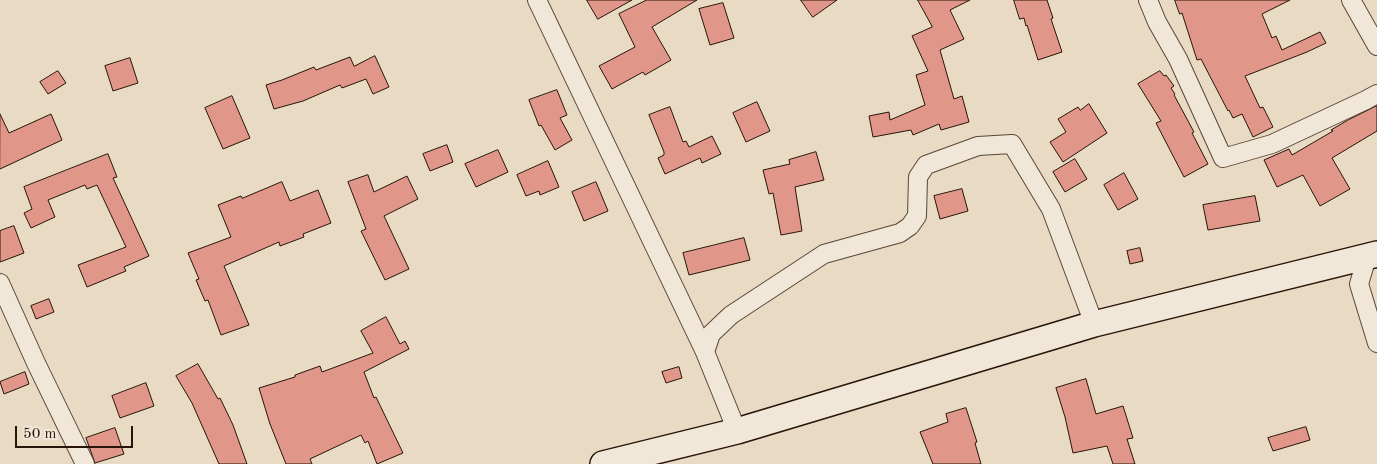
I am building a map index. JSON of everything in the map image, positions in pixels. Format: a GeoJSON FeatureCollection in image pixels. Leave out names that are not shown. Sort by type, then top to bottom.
{"type":"FeatureCollection","features":[{"type":"Feature","properties":{"kind":"main road"},"geometry":{"type":"LineString","coordinates":[[603,464],[737,431],[1094,324],[1372,256]]}},
{"type":"Feature","properties":{"kind":"street"},"geometry":{"type":"LineString","coordinates":[[537,0],[582,90],[705,352],[737,431]]}},
{"type":"Feature","properties":{"kind":"street"},"geometry":{"type":"LineString","coordinates":[[1148,0],[1157,22],[1178,59],[1223,158],[1272,144],[1377,94]]}},
{"type":"Feature","properties":{"kind":"street"},"geometry":{"type":"LineString","coordinates":[[1351,0],[1377,46]]}},
{"type":"Feature","properties":{"kind":"street"},"geometry":{"type":"LineString","coordinates":[[705,352],[710,334],[731,315],[824,254],[900,233],[910,226],[917,216],[918,177],[926,165],[978,146],[1012,144],[1051,209],[1094,324]]}},
{"type":"Feature","properties":{"kind":"street"},"geometry":{"type":"LineString","coordinates":[[1372,256],[1359,284],[1377,343]]}},
{"type":"Feature","properties":{"kind":"street"},"geometry":{"type":"LineString","coordinates":[[0,283],[85,464]]}},
{"type":"Feature","properties":{"kind":"building"},"geometry":{"type":"Polygon","coordinates":[[[587,0],[632,0],[598,19],[587,0]]]}},
{"type":"Feature","properties":{"kind":"building"},"geometry":{"type":"Polygon","coordinates":[[[647,0],[697,0],[652,27],[671,60],[645,75],[643,72],[612,89],[599,66],[635,47],[619,14],[647,0]]]}},
{"type":"Feature","properties":{"kind":"building"},"geometry":{"type":"Polygon","coordinates":[[[801,0],[837,0],[813,17],[801,0]]]}},
{"type":"Feature","properties":{"kind":"building"},"geometry":{"type":"Polygon","coordinates":[[[918,0],[970,0],[950,10],[964,39],[940,50],[954,99],[962,96],[969,122],[941,130],[939,124],[913,135],[911,130],[873,137],[869,116],[889,112],[890,120],[925,105],[916,75],[928,71],[912,36],[932,27],[918,0]]]}},
{"type":"Feature","properties":{"kind":"building"},"geometry":{"type":"Polygon","coordinates":[[[1014,0],[1047,0],[1062,52],[1038,60],[1027,25],[1024,18],[1020,19],[1014,0]]]}},
{"type":"Feature","properties":{"kind":"building"},"geometry":{"type":"Polygon","coordinates":[[[1175,0],[1290,0],[1262,14],[1272,38],[1276,36],[1282,50],[1320,32],[1326,43],[1245,76],[1260,108],[1263,107],[1273,127],[1253,137],[1242,114],[1233,118],[1201,59],[1197,60],[1182,13],[1180,14],[1175,0]]]}},
{"type":"Feature","properties":{"kind":"building"},"geometry":{"type":"Polygon","coordinates":[[[723,3],[734,38],[710,45],[699,9],[723,3]]]}},
{"type":"Feature","properties":{"kind":"building"},"geometry":{"type":"Polygon","coordinates":[[[375,56],[389,87],[373,94],[366,79],[342,88],[340,85],[303,101],[274,109],[266,85],[314,67],[316,70],[350,57],[354,66],[375,56]]]}},
{"type":"Feature","properties":{"kind":"building"},"geometry":{"type":"Polygon","coordinates":[[[130,58],[138,83],[113,91],[105,66],[130,58]]]}},
{"type":"Feature","properties":{"kind":"building"},"geometry":{"type":"Polygon","coordinates":[[[58,71],[66,83],[48,94],[40,82],[58,71]]]}},
{"type":"Feature","properties":{"kind":"building"},"geometry":{"type":"Polygon","coordinates":[[[1160,71],[1164,76],[1166,75],[1174,86],[1171,88],[1174,95],[1194,132],[1192,133],[1208,164],[1184,177],[1156,123],[1161,121],[1138,84],[1160,71]]]}},
{"type":"Feature","properties":{"kind":"building"},"geometry":{"type":"Polygon","coordinates":[[[557,90],[567,115],[560,118],[572,140],[555,150],[541,125],[539,126],[529,100],[557,90]]]}},
{"type":"Feature","properties":{"kind":"building"},"geometry":{"type":"Polygon","coordinates":[[[232,96],[250,138],[223,149],[205,108],[232,96]]]}},
{"type":"Feature","properties":{"kind":"building"},"geometry":{"type":"Polygon","coordinates":[[[757,102],[770,131],[746,142],[733,113],[757,102]]]}},
{"type":"Feature","properties":{"kind":"building"},"geometry":{"type":"Polygon","coordinates":[[[1089,104],[1107,133],[1063,162],[1050,142],[1066,132],[1058,119],[1078,107],[1080,110],[1089,104]]]}},
{"type":"Feature","properties":{"kind":"building"},"geometry":{"type":"Polygon","coordinates":[[[1377,106],[1377,131],[1332,158],[1350,189],[1320,206],[1303,175],[1277,187],[1264,160],[1289,149],[1292,155],[1348,120],[1377,106]]]}},
{"type":"Feature","properties":{"kind":"building"},"geometry":{"type":"Polygon","coordinates":[[[670,107],[683,142],[686,141],[689,147],[712,136],[721,154],[702,163],[700,158],[665,174],[658,158],[664,155],[664,152],[649,115],[670,107]]]}},
{"type":"Feature","properties":{"kind":"building"},"geometry":{"type":"Polygon","coordinates":[[[0,114],[9,133],[51,114],[62,140],[0,169],[0,114]]]}},
{"type":"Feature","properties":{"kind":"building"},"geometry":{"type":"Polygon","coordinates":[[[447,145],[453,162],[430,171],[423,154],[447,145]]]}},
{"type":"Feature","properties":{"kind":"building"},"geometry":{"type":"Polygon","coordinates":[[[498,150],[508,172],[476,187],[465,164],[498,150]]]}},
{"type":"Feature","properties":{"kind":"building"},"geometry":{"type":"Polygon","coordinates":[[[816,152],[824,180],[795,187],[802,231],[781,235],[773,193],[769,194],[763,170],[790,164],[789,160],[816,152]]]}},
{"type":"Feature","properties":{"kind":"building"},"geometry":{"type":"Polygon","coordinates":[[[108,154],[117,177],[113,178],[149,256],[124,267],[126,271],[87,287],[78,265],[126,247],[97,185],[87,189],[85,185],[48,200],[55,217],[31,228],[24,213],[32,209],[24,187],[108,154]]]}},
{"type":"Feature","properties":{"kind":"building"},"geometry":{"type":"Polygon","coordinates":[[[1075,159],[1087,179],[1065,192],[1053,172],[1075,159]]]}},
{"type":"Feature","properties":{"kind":"building"},"geometry":{"type":"Polygon","coordinates":[[[548,161],[559,187],[540,195],[539,191],[526,196],[517,175],[548,161]]]}},
{"type":"Feature","properties":{"kind":"building"},"geometry":{"type":"Polygon","coordinates":[[[1124,173],[1138,199],[1118,210],[1104,185],[1124,173]]]}},
{"type":"Feature","properties":{"kind":"building"},"geometry":{"type":"Polygon","coordinates":[[[368,175],[374,192],[407,176],[418,199],[384,216],[409,269],[385,280],[361,231],[366,229],[348,182],[368,175]]]}},
{"type":"Feature","properties":{"kind":"building"},"geometry":{"type":"Polygon","coordinates":[[[282,182],[290,201],[318,190],[331,223],[303,234],[304,237],[280,246],[279,242],[224,266],[249,325],[221,335],[208,300],[205,301],[196,280],[199,279],[188,253],[231,237],[218,205],[241,196],[242,198],[282,182]]]}},
{"type":"Feature","properties":{"kind":"building"},"geometry":{"type":"Polygon","coordinates":[[[596,182],[608,211],[584,221],[572,192],[596,182]]]}},
{"type":"Feature","properties":{"kind":"building"},"geometry":{"type":"Polygon","coordinates":[[[962,189],[968,211],[940,219],[934,196],[962,189]]]}},
{"type":"Feature","properties":{"kind":"building"},"geometry":{"type":"Polygon","coordinates":[[[1255,196],[1260,221],[1208,230],[1203,205],[1255,196]]]}},
{"type":"Feature","properties":{"kind":"building"},"geometry":{"type":"Polygon","coordinates":[[[14,226],[24,253],[0,262],[0,231],[14,226]]]}},
{"type":"Feature","properties":{"kind":"building"},"geometry":{"type":"Polygon","coordinates":[[[744,238],[750,260],[689,275],[683,253],[744,238]]]}},
{"type":"Feature","properties":{"kind":"building"},"geometry":{"type":"Polygon","coordinates":[[[1140,248],[1143,261],[1130,264],[1127,251],[1140,248]]]}},
{"type":"Feature","properties":{"kind":"building"},"geometry":{"type":"Polygon","coordinates":[[[49,299],[54,312],[36,319],[31,306],[49,299]]]}},
{"type":"Feature","properties":{"kind":"building"},"geometry":{"type":"Polygon","coordinates":[[[386,317],[400,344],[405,341],[409,349],[364,372],[374,398],[376,397],[403,453],[377,464],[368,441],[365,443],[361,435],[310,459],[312,464],[286,464],[270,424],[259,388],[295,377],[295,375],[320,366],[322,372],[373,353],[361,331],[386,317]]]}},
{"type":"Feature","properties":{"kind":"building"},"geometry":{"type":"Polygon","coordinates":[[[198,364],[218,399],[220,398],[233,425],[247,464],[219,464],[192,403],[176,376],[198,364]]]}},
{"type":"Feature","properties":{"kind":"building"},"geometry":{"type":"Polygon","coordinates":[[[679,367],[682,378],[666,383],[662,372],[679,367]]]}},
{"type":"Feature","properties":{"kind":"building"},"geometry":{"type":"Polygon","coordinates":[[[25,372],[29,384],[4,394],[0,382],[25,372]]]}},
{"type":"Feature","properties":{"kind":"building"},"geometry":{"type":"Polygon","coordinates":[[[1086,379],[1096,414],[1123,406],[1133,438],[1127,439],[1135,464],[1113,464],[1107,446],[1073,453],[1056,388],[1086,379]]]}},
{"type":"Feature","properties":{"kind":"building"},"geometry":{"type":"Polygon","coordinates":[[[146,383],[154,406],[120,418],[112,396],[146,383]]]}},
{"type":"Feature","properties":{"kind":"building"},"geometry":{"type":"Polygon","coordinates":[[[966,408],[977,442],[975,443],[981,464],[933,464],[920,432],[948,422],[946,414],[966,408]]]}},
{"type":"Feature","properties":{"kind":"building"},"geometry":{"type":"Polygon","coordinates":[[[1306,427],[1310,440],[1273,451],[1268,438],[1306,427]]]}},
{"type":"Feature","properties":{"kind":"building"},"geometry":{"type":"Polygon","coordinates":[[[115,428],[124,454],[95,463],[86,438],[115,428]]]}}]}
